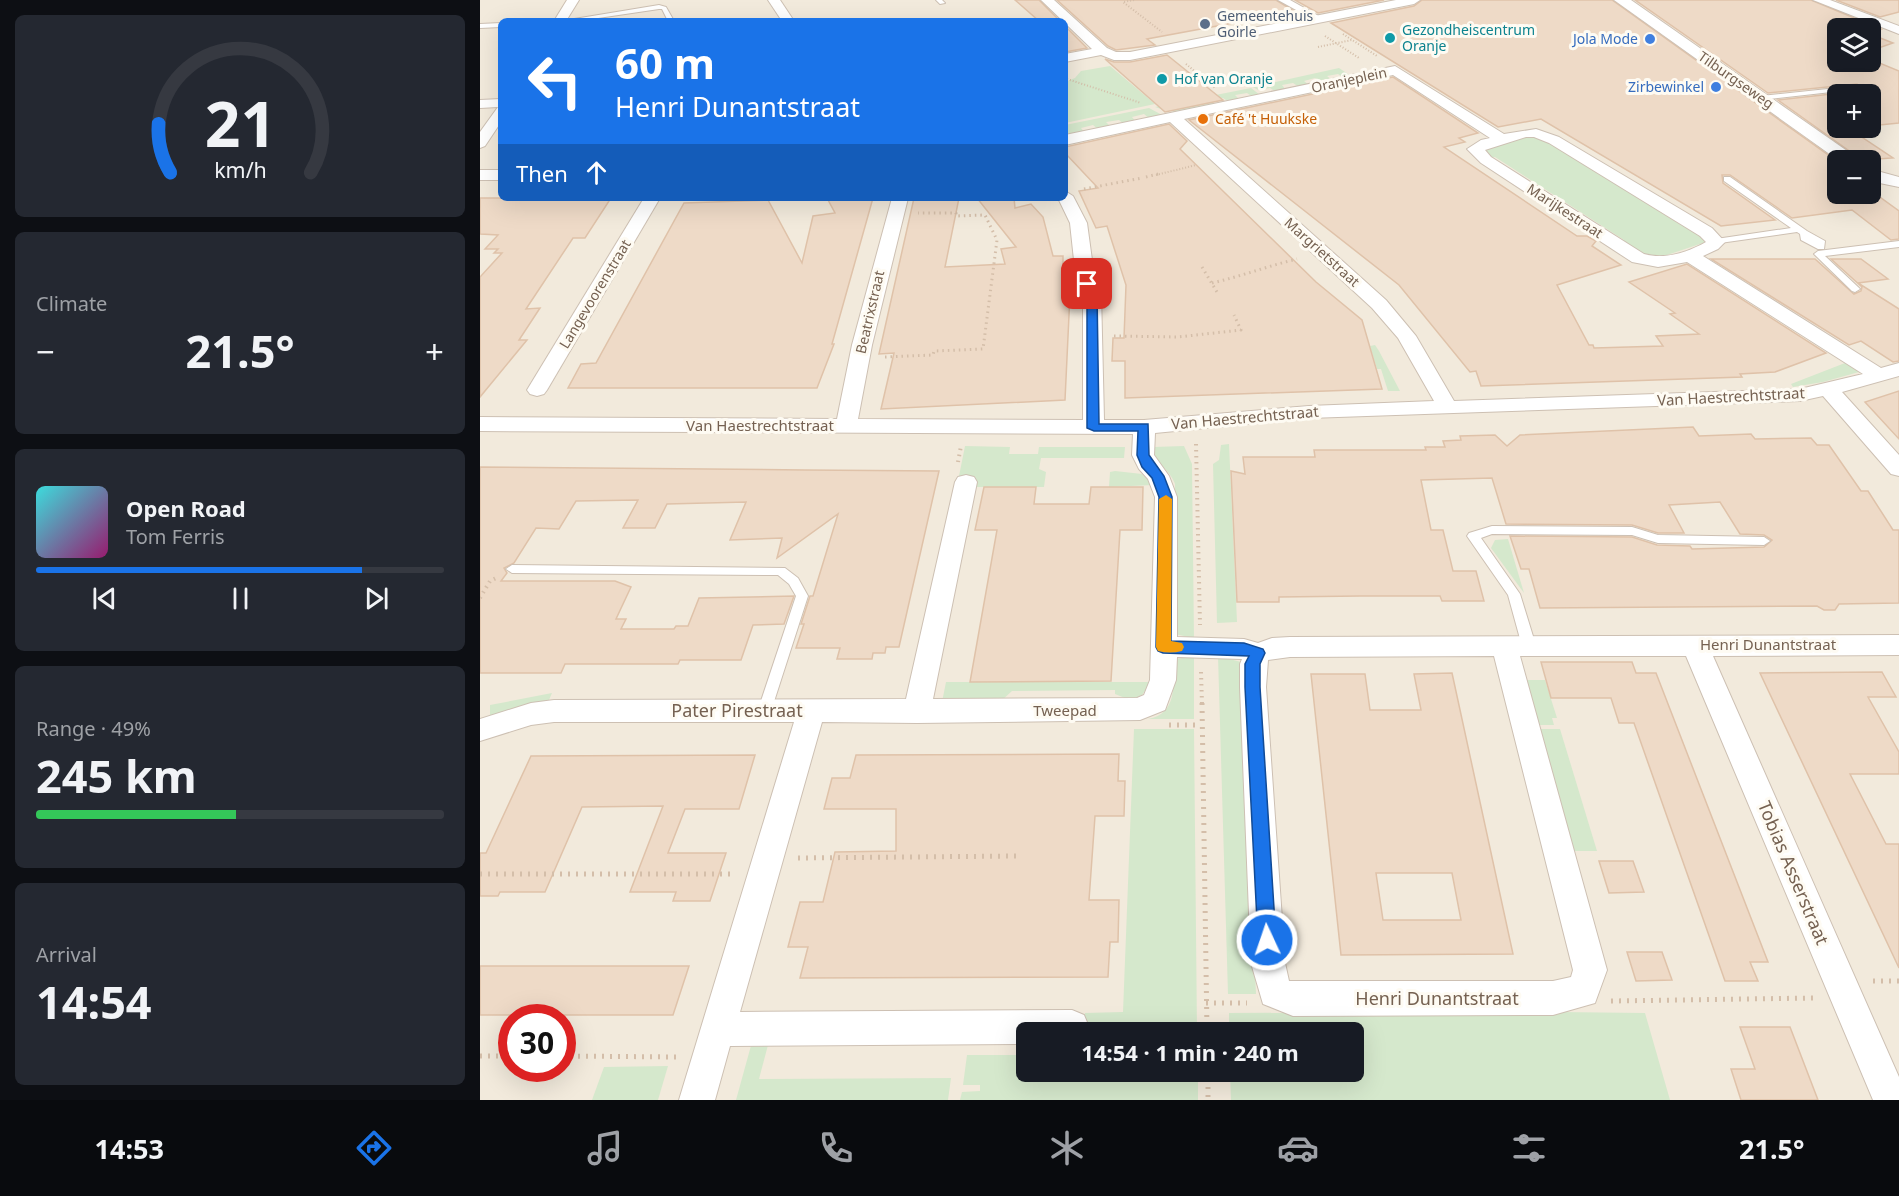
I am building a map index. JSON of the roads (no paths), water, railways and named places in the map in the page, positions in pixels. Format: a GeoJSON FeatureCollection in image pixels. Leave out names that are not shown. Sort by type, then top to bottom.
{"type":"FeatureCollection","features":[{"type":"Feature","properties":{"kind":"street"},"geometry":{"type":"LineString","coordinates":[[562,18],[573,0]]}},
{"type":"Feature","properties":{"kind":"street"},"geometry":{"type":"LineString","coordinates":[[774,0],[786,18]]}},
{"type":"Feature","properties":{"kind":"street"},"geometry":{"type":"LineString","coordinates":[[1047,0],[1066,18]]}},
{"type":"Feature","properties":{"kind":"street"},"geometry":{"type":"LineString","coordinates":[[1283,0],[1295,3],[1322,21]]}},
{"type":"Feature","properties":{"kind":"street"},"geometry":{"type":"LineString","coordinates":[[1068,57],[1102,51],[1121,56],[1167,49],[1322,21],[1414,0]]}},
{"type":"Feature","properties":{"kind":"street","name":"Tilburgseweg"},"geometry":{"type":"LineString","coordinates":[[1621,0],[1836,150]]}},
{"type":"Feature","properties":{"kind":"street"},"geometry":{"type":"LineString","coordinates":[[1819,0],[1899,30]]}},
{"type":"Feature","properties":{"kind":"street"},"geometry":{"type":"LineString","coordinates":[[1068,19],[1102,51]]}},
{"type":"Feature","properties":{"kind":"street","name":"Oranjeplein"},"geometry":{"type":"LineString","coordinates":[[1068,139],[1395,70],[1502,139]]}},
{"type":"Feature","properties":{"kind":"street"},"geometry":{"type":"LineString","coordinates":[[480,104],[498,103]]}},
{"type":"Feature","properties":{"kind":"street"},"geometry":{"type":"LineString","coordinates":[[480,143],[498,116]]}},
{"type":"Feature","properties":{"kind":"street","name":"Margrietstraat"},"geometry":{"type":"LineString","coordinates":[[1173,117],[1357,283],[1394,320],[1420,356],[1448,408]]}},
{"type":"Feature","properties":{"kind":"street","name":"Marijkestraat"},"geometry":{"type":"LineString","coordinates":[[1526,133],[1547,136],[1706,232],[1716,242],[1713,247],[1689,255],[1661,262],[1651,262],[1626,251],[1476,152],[1474,148],[1526,133]]}},
{"type":"Feature","properties":{"kind":"street"},"geometry":{"type":"LineString","coordinates":[[480,175],[498,175]]}},
{"type":"Feature","properties":{"kind":"street"},"geometry":{"type":"LineString","coordinates":[[1881,179],[1898,184]]}},
{"type":"Feature","properties":{"kind":"street"},"geometry":{"type":"LineString","coordinates":[[1070,193],[1078,223],[1078,238],[1085,262],[1087,284],[1092,293],[1094,428]]}},
{"type":"Feature","properties":{"kind":"street","name":"Langevoorenstraat"},"geometry":{"type":"LineString","coordinates":[[537,390],[650,201]]}},
{"type":"Feature","properties":{"kind":"street","name":"Beatrixstraat"},"geometry":{"type":"LineString","coordinates":[[846,427],[859,357],[898,206]]}},
{"type":"Feature","properties":{"kind":"street"},"geometry":{"type":"LineString","coordinates":[[1689,255],[1889,372]]}},
{"type":"Feature","properties":{"kind":"street","name":"Van Haestrechtstraat"},"geometry":{"type":"LineString","coordinates":[[480,424],[1144,427],[1309,412],[1763,397],[1829,390],[1889,372]]}},
{"type":"Feature","properties":{"kind":"street"},"geometry":{"type":"LineString","coordinates":[[1829,390],[1899,468]]}},
{"type":"Feature","properties":{"kind":"street","name":"Tweepad"},"geometry":{"type":"LineString","coordinates":[[812,711],[1140,709],[1155,702],[1162,689],[1166,497],[1158,476],[1147,464],[1143,455],[1144,427]]}},
{"type":"Feature","properties":{"kind":"street"},"geometry":{"type":"LineString","coordinates":[[917,712],[966,482]]}},
{"type":"Feature","properties":{"kind":"street","name":"Tobias Asserstraat"},"geometry":{"type":"LineString","coordinates":[[1695,645],[1891,1100]]}},
{"type":"Feature","properties":{"kind":"street","name":"Henri Dunantstraat"},"geometry":{"type":"LineString","coordinates":[[1163,647],[1244,649],[1258,653],[1272,648],[1290,647],[1899,645]]}},
{"type":"Feature","properties":{"kind":"street","name":"Henri Dunantstraat"},"geometry":{"type":"LineString","coordinates":[[1258,653],[1253,664],[1253,687],[1268,963],[1275,992],[1293,999],[1553,998],[1583,991],[1590,970],[1516,646]]}},
{"type":"Feature","properties":{"kind":"street","name":"Pater Pirestraat"},"geometry":{"type":"LineString","coordinates":[[480,730],[531,714],[554,711],[812,711],[697,1100]]}},
{"type":"Feature","properties":{"kind":"street"},"geometry":{"type":"LineString","coordinates":[[714,1043],[1016,1030]]}},
{"type":"Feature","properties":{"kind":"lane"},"geometry":{"type":"LineString","coordinates":[[585,18],[659,7],[664,8],[669,18]]}},
{"type":"Feature","properties":{"kind":"lane"},"geometry":{"type":"LineString","coordinates":[[480,26],[498,25]]}},
{"type":"Feature","properties":{"kind":"lane"},"geometry":{"type":"LineString","coordinates":[[1761,98],[1827,91]]}},
{"type":"Feature","properties":{"kind":"lane"},"geometry":{"type":"LineString","coordinates":[[1727,179],[1802,231],[1804,238],[1825,250]]}},
{"type":"Feature","properties":{"kind":"lane"},"geometry":{"type":"LineString","coordinates":[[1716,242],[1746,239],[1763,234],[1802,231]]}},
{"type":"Feature","properties":{"kind":"lane"},"geometry":{"type":"LineString","coordinates":[[1855,289],[1818,254],[1825,250],[1899,244]]}},
{"type":"Feature","properties":{"kind":"lane"},"geometry":{"type":"LineString","coordinates":[[1516,646],[1514,594],[1473,536],[1492,530],[1632,531],[1658,540],[1764,541]]}},
{"type":"Feature","properties":{"kind":"lane"},"geometry":{"type":"LineString","coordinates":[[512,569],[781,571],[794,580],[802,596],[765,710]]}},
{"type":"Feature","properties":{"kind":"place","name":"Gemeentehuis Goirle"},"geometry":{"type":"Point","coordinates":[1205,24]}},
{"type":"Feature","properties":{"kind":"place","name":"Gezondheiscentrum Oranje"},"geometry":{"type":"Point","coordinates":[1390,38]}},
{"type":"Feature","properties":{"kind":"place","name":"Jola Mode"},"geometry":{"type":"Point","coordinates":[1650,39]}},
{"type":"Feature","properties":{"kind":"place","name":"Hof van Oranje"},"geometry":{"type":"Point","coordinates":[1162,79]}},
{"type":"Feature","properties":{"kind":"place","name":"Zirbewinkel"},"geometry":{"type":"Point","coordinates":[1716,87]}},
{"type":"Feature","properties":{"kind":"place","name":"Café 't Huukske"},"geometry":{"type":"Point","coordinates":[1203,119]}}]}
